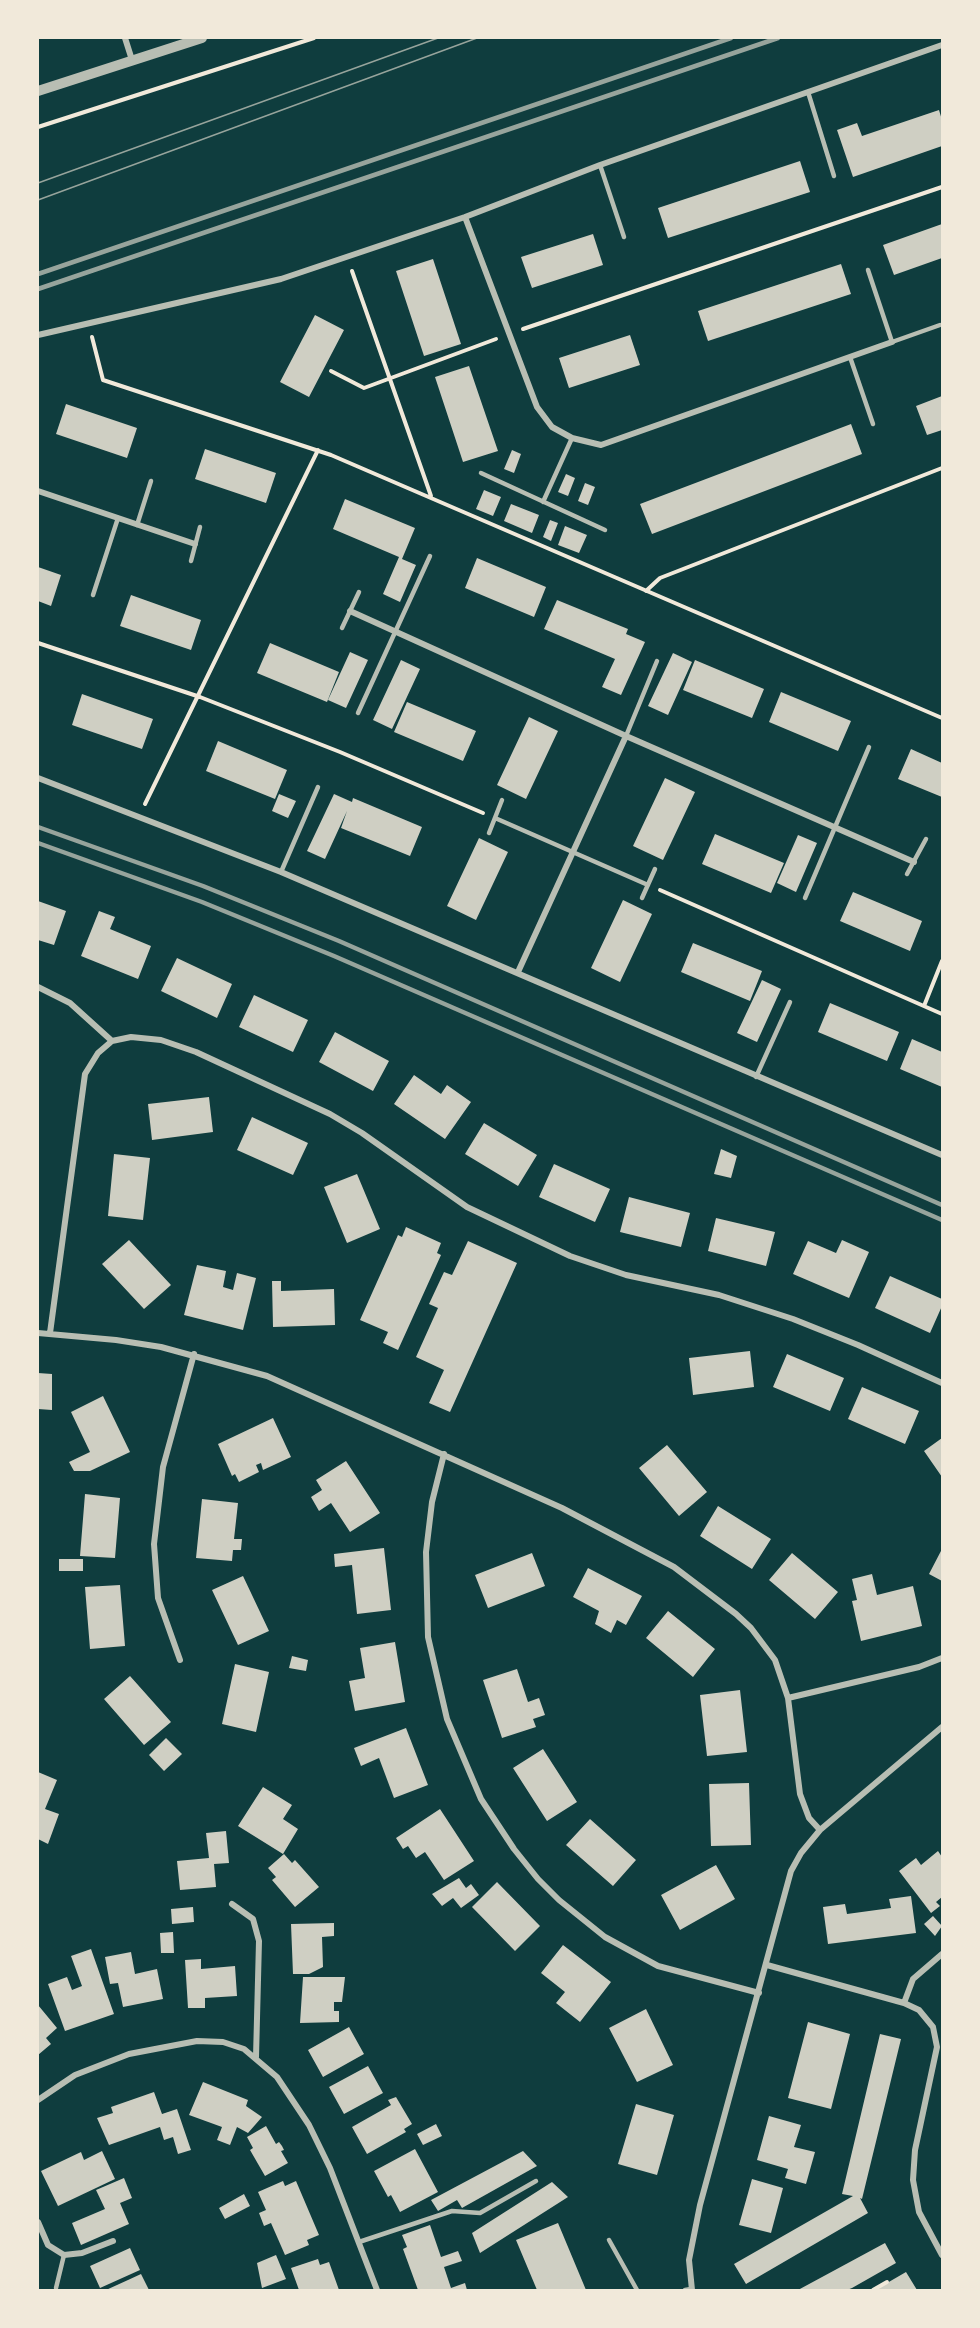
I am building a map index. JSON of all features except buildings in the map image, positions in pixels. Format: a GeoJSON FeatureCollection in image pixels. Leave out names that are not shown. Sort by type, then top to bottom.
{"type":"FeatureCollection","features":[{"type":"Feature","properties":{"kind":"street"},"geometry":{"type":"LineString","coordinates":[[125,38],[132,60]]}},
{"type":"Feature","properties":{"kind":"street"},"geometry":{"type":"LineString","coordinates":[[38,91],[202,38]]}},
{"type":"Feature","properties":{"kind":"street"},"geometry":{"type":"LineString","coordinates":[[38,334],[281,279],[465,217],[600,165],[942,45]]}},
{"type":"Feature","properties":{"kind":"street"},"geometry":{"type":"LineString","coordinates":[[465,217],[511,333],[537,407],[552,427],[572,438],[601,445],[892,342]]}},
{"type":"Feature","properties":{"kind":"street"},"geometry":{"type":"LineString","coordinates":[[38,491],[195,544]]}},
{"type":"Feature","properties":{"kind":"street"},"geometry":{"type":"LineString","coordinates":[[351,611],[626,736],[914,862]]}},
{"type":"Feature","properties":{"kind":"street"},"geometry":{"type":"LineString","coordinates":[[518,972],[626,736]]}},
{"type":"Feature","properties":{"kind":"street"},"geometry":{"type":"LineString","coordinates":[[38,778],[140,815],[281,872],[942,1155]]}},
{"type":"Feature","properties":{"kind":"street"},"geometry":{"type":"LineString","coordinates":[[38,987],[70,1003],[112,1041]]}},
{"type":"Feature","properties":{"kind":"street"},"geometry":{"type":"LineString","coordinates":[[50,1333],[81,1090],[85,1074],[94,1060],[112,1041],[131,1037],[161,1040],[196,1052],[330,1114],[362,1133],[467,1207],[570,1256],[626,1275],[719,1295],[793,1319],[942,1383]]}},
{"type":"Feature","properties":{"kind":"street"},"geometry":{"type":"LineString","coordinates":[[38,1333],[116,1340],[194,1354],[300,1389],[589,1521],[648,1552],[720,1599],[751,1628],[766,1647],[780,1671],[788,1698],[800,1794],[809,1818],[820,1830]]}},
{"type":"Feature","properties":{"kind":"street"},"geometry":{"type":"LineString","coordinates":[[180,1660],[158,1598],[154,1544],[163,1467],[194,1354]]}},
{"type":"Feature","properties":{"kind":"street"},"geometry":{"type":"LineString","coordinates":[[444,1454],[432,1502],[426,1552],[428,1637],[447,1719],[481,1799],[508,1841],[538,1879],[559,1900],[605,1937],[658,1966],[759,1993]]}},
{"type":"Feature","properties":{"kind":"street"},"geometry":{"type":"LineString","coordinates":[[788,1698],[919,1667],[942,1658]]}},
{"type":"Feature","properties":{"kind":"street"},"geometry":{"type":"LineString","coordinates":[[690,2290],[689,2260],[693,2233],[791,1871],[801,1853],[820,1830],[942,1727]]}},
{"type":"Feature","properties":{"kind":"street"},"geometry":{"type":"LineString","coordinates":[[232,1904],[253,1919],[259,1941],[256,2057]]}},
{"type":"Feature","properties":{"kind":"street"},"geometry":{"type":"LineString","coordinates":[[904,2002],[913,1979],[942,1954]]}},
{"type":"Feature","properties":{"kind":"street"},"geometry":{"type":"LineString","coordinates":[[767,1965],[904,2002],[927,2017],[936,2036],[938,2047],[915,2150],[913,2180],[919,2212],[942,2255]]}},
{"type":"Feature","properties":{"kind":"street"},"geometry":{"type":"LineString","coordinates":[[38,2100],[61,2082],[94,2066],[114,2058],[165,2046],[212,2041],[234,2045],[256,2057],[278,2077],[295,2101],[330,2168],[377,2290]]}},
{"type":"Feature","properties":{"kind":"street"},"geometry":{"type":"LineString","coordinates":[[38,2222],[48,2245],[64,2255],[82,2253],[113,2241]]}},
{"type":"Feature","properties":{"kind":"lane"},"geometry":{"type":"LineString","coordinates":[[808,92],[834,176]]}},
{"type":"Feature","properties":{"kind":"lane"},"geometry":{"type":"LineString","coordinates":[[600,165],[624,237]]}},
{"type":"Feature","properties":{"kind":"lane"},"geometry":{"type":"LineString","coordinates":[[868,270],[892,342],[940,325]]}},
{"type":"Feature","properties":{"kind":"lane"},"geometry":{"type":"LineString","coordinates":[[850,357],[873,424]]}},
{"type":"Feature","properties":{"kind":"lane"},"geometry":{"type":"LineString","coordinates":[[543,502],[572,438]]}},
{"type":"Feature","properties":{"kind":"lane"},"geometry":{"type":"LineString","coordinates":[[481,473],[605,530]]}},
{"type":"Feature","properties":{"kind":"lane"},"geometry":{"type":"LineString","coordinates":[[137,525],[150,481]]}},
{"type":"Feature","properties":{"kind":"lane"},"geometry":{"type":"LineString","coordinates":[[93,595],[118,518]]}},
{"type":"Feature","properties":{"kind":"lane"},"geometry":{"type":"LineString","coordinates":[[191,561],[200,527]]}},
{"type":"Feature","properties":{"kind":"lane"},"geometry":{"type":"LineString","coordinates":[[358,713],[429,556]]}},
{"type":"Feature","properties":{"kind":"lane"},"geometry":{"type":"LineString","coordinates":[[342,628],[359,592]]}},
{"type":"Feature","properties":{"kind":"lane"},"geometry":{"type":"LineString","coordinates":[[626,736],[657,661]]}},
{"type":"Feature","properties":{"kind":"lane"},"geometry":{"type":"LineString","coordinates":[[805,898],[869,747]]}},
{"type":"Feature","properties":{"kind":"lane"},"geometry":{"type":"LineString","coordinates":[[281,872],[318,787]]}},
{"type":"Feature","properties":{"kind":"lane"},"geometry":{"type":"LineString","coordinates":[[489,833],[502,800]]}},
{"type":"Feature","properties":{"kind":"lane"},"geometry":{"type":"LineString","coordinates":[[495,818],[648,885]]}},
{"type":"Feature","properties":{"kind":"lane"},"geometry":{"type":"LineString","coordinates":[[907,874],[926,839]]}},
{"type":"Feature","properties":{"kind":"lane"},"geometry":{"type":"LineString","coordinates":[[642,898],[655,869]]}},
{"type":"Feature","properties":{"kind":"lane"},"geometry":{"type":"LineString","coordinates":[[756,1077],[790,1002]]}},
{"type":"Feature","properties":{"kind":"lane"},"geometry":{"type":"LineString","coordinates":[[358,2242],[452,2211],[480,2213],[536,2181]]}},
{"type":"Feature","properties":{"kind":"lane"},"geometry":{"type":"LineString","coordinates":[[609,2240],[637,2290]]}},
{"type":"Feature","properties":{"kind":"lane"},"geometry":{"type":"LineString","coordinates":[[56,2288],[64,2255]]}},
{"type":"Feature","properties":{"kind":"path"},"geometry":{"type":"LineString","coordinates":[[38,127],[314,38]]}},
{"type":"Feature","properties":{"kind":"path"},"geometry":{"type":"LineString","coordinates":[[331,371],[364,388],[511,333],[942,187]]}},
{"type":"Feature","properties":{"kind":"path"},"geometry":{"type":"LineString","coordinates":[[346,256],[432,497]]}},
{"type":"Feature","properties":{"kind":"path"},"geometry":{"type":"LineString","coordinates":[[88,322],[103,380],[318,450],[432,497],[942,718]]}},
{"type":"Feature","properties":{"kind":"path"},"geometry":{"type":"LineString","coordinates":[[140,815],[200,697],[318,450]]}},
{"type":"Feature","properties":{"kind":"path"},"geometry":{"type":"LineString","coordinates":[[646,591],[660,578],[942,468]]}},
{"type":"Feature","properties":{"kind":"path"},"geometry":{"type":"LineString","coordinates":[[38,643],[200,697],[340,752],[495,818]]}},
{"type":"Feature","properties":{"kind":"path"},"geometry":{"type":"LineString","coordinates":[[648,885],[942,1014]]}},
{"type":"Feature","properties":{"kind":"path"},"geometry":{"type":"LineString","coordinates":[[924,1006],[942,961]]}},
{"type":"Feature","properties":{"kind":"path"},"geometry":{"type":"LineString","coordinates":[[873,2290],[887,2282]]}},
{"type":"Feature","properties":{"kind":"tram line"},"geometry":{"type":"LineString","coordinates":[[38,183],[438,38]]}},
{"type":"Feature","properties":{"kind":"tram line"},"geometry":{"type":"LineString","coordinates":[[38,200],[477,38]]}},
{"type":"Feature","properties":{"kind":"railway"},"geometry":{"type":"LineString","coordinates":[[38,274],[731,38]]}},
{"type":"Feature","properties":{"kind":"railway"},"geometry":{"type":"LineString","coordinates":[[38,289],[778,38]]}},
{"type":"Feature","properties":{"kind":"railway"},"geometry":{"type":"LineString","coordinates":[[38,827],[203,886],[339,941],[942,1205]]}},
{"type":"Feature","properties":{"kind":"railway"},"geometry":{"type":"LineString","coordinates":[[38,843],[202,902],[334,956],[942,1220]]}}]}
